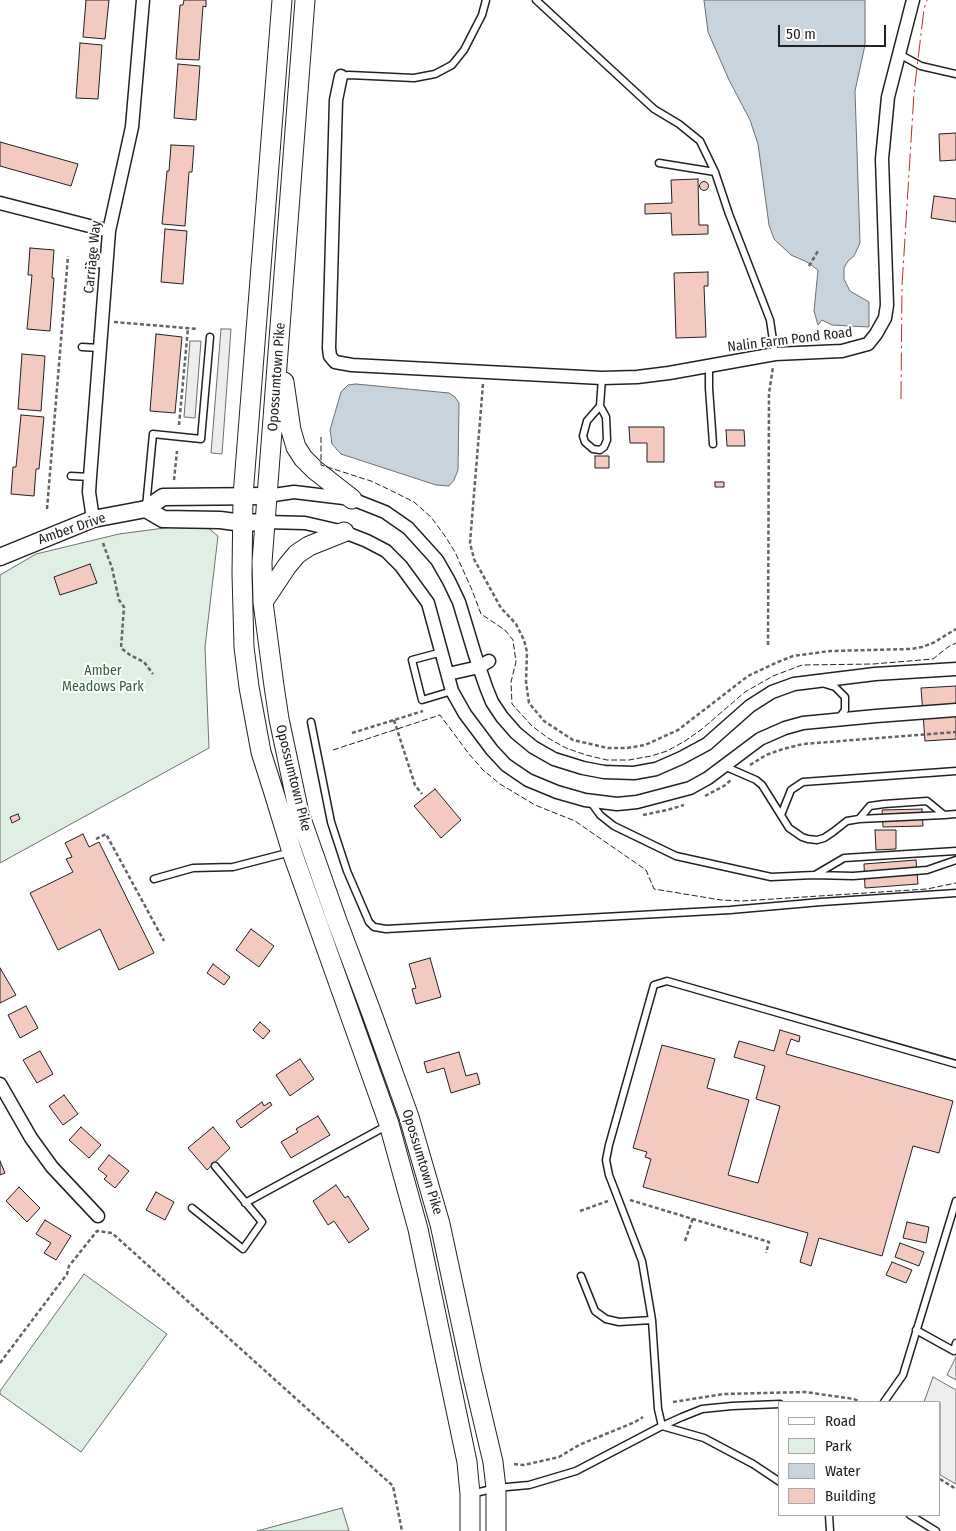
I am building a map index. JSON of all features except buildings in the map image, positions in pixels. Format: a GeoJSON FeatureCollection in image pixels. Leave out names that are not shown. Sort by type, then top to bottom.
{"type":"FeatureCollection","features":[{"type":"Feature","properties":{"kind":"main road","name":"Opossumtown Pike"},"geometry":{"type":"LineString","coordinates":[[282,0],[243,496],[242,574],[244,646],[249,687],[261,752],[292,852],[389,1124],[422,1248],[465,1453],[470,1494],[470,1531]]}},
{"type":"Feature","properties":{"kind":"main road","name":"Opossumtown Pike"},"geometry":{"type":"LineString","coordinates":[[305,0],[262,562],[263,602],[279,719],[299,813],[409,1117],[440,1224],[493,1462],[496,1488],[496,1531]]}},
{"type":"Feature","properties":{"kind":"main road"},"geometry":{"type":"LineString","coordinates":[[279,350],[291,430],[296,447],[303,458],[315,470],[352,499]]}},
{"type":"Feature","properties":{"kind":"main road"},"geometry":{"type":"LineString","coordinates":[[263,602],[287,566],[298,554],[309,546],[344,532]]}},
{"type":"Feature","properties":{"kind":"street","name":"Carriage Way"},"geometry":{"type":"LineString","coordinates":[[93,519],[89,492],[109,231],[132,127],[142,0]]}},
{"type":"Feature","properties":{"kind":"street","name":"Nalin Farm Pond Road"},"geometry":{"type":"LineString","coordinates":[[341,76],[336,100],[329,348],[330,356],[335,362],[352,366],[602,378],[653,375],[776,354],[842,351],[868,344],[885,318],[887,305],[882,159],[888,97],[913,0]]}},
{"type":"Feature","properties":{"kind":"street"},"geometry":{"type":"LineString","coordinates":[[0,203],[109,231]]}},
{"type":"Feature","properties":{"kind":"street"},"geometry":{"type":"LineString","coordinates":[[268,496],[294,492],[352,499],[385,512],[408,528],[437,560],[459,602],[484,664],[492,702],[516,733],[533,747],[554,758],[583,768],[604,772],[634,773],[656,769],[707,744],[750,706],[772,692],[794,684],[876,674],[956,669]]}},
{"type":"Feature","properties":{"kind":"street","name":"Amber Drive"},"geometry":{"type":"LineString","coordinates":[[0,557],[93,519],[146,510],[163,497],[268,496]]}},
{"type":"Feature","properties":{"kind":"street"},"geometry":{"type":"LineString","coordinates":[[146,510],[163,519],[220,520],[243,523],[305,523],[344,532],[386,551],[401,566],[428,603],[452,691],[465,714],[492,750],[506,765],[528,780],[557,792],[590,801],[617,804],[637,802],[690,788],[760,739],[785,728],[803,723],[956,710]]}},
{"type":"Feature","properties":{"kind":"street"},"geometry":{"type":"LineString","coordinates":[[448,674],[484,664]]}},
{"type":"Feature","properties":{"kind":"street"},"geometry":{"type":"LineString","coordinates":[[0,1084],[31,1138],[52,1167],[98,1216]]}},
{"type":"Feature","properties":{"kind":"lane"},"geometry":{"type":"LineString","coordinates":[[341,76],[414,78],[435,74],[452,66],[464,50],[482,15],[486,0]]}},
{"type":"Feature","properties":{"kind":"lane"},"geometry":{"type":"LineString","coordinates":[[536,0],[654,108],[679,124],[700,141],[715,172],[729,214],[770,320],[776,354]]}},
{"type":"Feature","properties":{"kind":"lane"},"geometry":{"type":"LineString","coordinates":[[898,54],[921,66],[956,74]]}},
{"type":"Feature","properties":{"kind":"lane"},"geometry":{"type":"LineString","coordinates":[[659,163],[715,172]]}},
{"type":"Feature","properties":{"kind":"lane"},"geometry":{"type":"LineString","coordinates":[[89,266],[107,263]]}},
{"type":"Feature","properties":{"kind":"lane"},"geometry":{"type":"LineString","coordinates":[[146,510],[153,434],[201,439],[210,337]]}},
{"type":"Feature","properties":{"kind":"lane"},"geometry":{"type":"LineString","coordinates":[[82,348],[100,348]]}},
{"type":"Feature","properties":{"kind":"lane"},"geometry":{"type":"LineString","coordinates":[[709,366],[713,444]]}},
{"type":"Feature","properties":{"kind":"lane"},"geometry":{"type":"LineString","coordinates":[[600,406],[587,421],[583,436],[585,442],[593,449],[600,450],[608,440],[606,417],[600,406],[602,378]]}},
{"type":"Feature","properties":{"kind":"lane"},"geometry":{"type":"LineString","coordinates":[[71,476],[90,477]]}},
{"type":"Feature","properties":{"kind":"lane"},"geometry":{"type":"LineString","coordinates":[[442,652],[412,660],[422,700],[452,691]]}},
{"type":"Feature","properties":{"kind":"lane"},"geometry":{"type":"LineString","coordinates":[[816,681],[835,686],[845,697],[845,710],[838,719]]}},
{"type":"Feature","properties":{"kind":"lane"},"geometry":{"type":"LineString","coordinates":[[311,722],[331,822],[347,871],[368,922],[374,927],[386,929],[710,911],[956,893]]}},
{"type":"Feature","properties":{"kind":"lane"},"geometry":{"type":"LineString","coordinates":[[724,766],[756,780],[762,785],[789,828],[802,837],[817,840],[824,838],[847,821],[859,818],[956,814]]}},
{"type":"Feature","properties":{"kind":"lane"},"geometry":{"type":"LineString","coordinates":[[781,815],[791,790],[804,782],[956,771]]}},
{"type":"Feature","properties":{"kind":"lane"},"geometry":{"type":"LineString","coordinates":[[590,801],[600,815],[614,826],[676,856],[771,877],[853,876],[928,870],[956,860]]}},
{"type":"Feature","properties":{"kind":"lane"},"geometry":{"type":"LineString","coordinates":[[859,818],[870,806],[928,802],[944,815]]}},
{"type":"Feature","properties":{"kind":"lane"},"geometry":{"type":"LineString","coordinates":[[814,875],[844,858],[956,851]]}},
{"type":"Feature","properties":{"kind":"lane"},"geometry":{"type":"LineString","coordinates":[[154,879],[193,868],[233,867],[292,852]]}},
{"type":"Feature","properties":{"kind":"lane"},"geometry":{"type":"LineString","coordinates":[[662,1426],[658,1409],[652,1320],[642,1261],[608,1175],[606,1160],[654,985],[667,981],[956,1064]]}},
{"type":"Feature","properties":{"kind":"lane"},"geometry":{"type":"LineString","coordinates":[[245,1203],[389,1124]]}},
{"type":"Feature","properties":{"kind":"lane"},"geometry":{"type":"LineString","coordinates":[[192,1208],[243,1249],[262,1222],[215,1166]]}},
{"type":"Feature","properties":{"kind":"lane"},"geometry":{"type":"LineString","coordinates":[[885,1401],[903,1375],[956,1201]]}},
{"type":"Feature","properties":{"kind":"lane"},"geometry":{"type":"LineString","coordinates":[[581,1276],[595,1311],[606,1319],[619,1322],[652,1320]]}},
{"type":"Feature","properties":{"kind":"lane"},"geometry":{"type":"LineString","coordinates":[[916,1330],[954,1351],[956,1343]]}},
{"type":"Feature","properties":{"kind":"lane"},"geometry":{"type":"LineString","coordinates":[[470,1494],[496,1488],[529,1485],[576,1471],[662,1426],[702,1410],[732,1406],[778,1404]]}},
{"type":"Feature","properties":{"kind":"lane"},"geometry":{"type":"LineString","coordinates":[[662,1426],[704,1438],[753,1464],[778,1481]]}},
{"type":"Feature","properties":{"kind":"lane"},"geometry":{"type":"LineString","coordinates":[[829,1516],[830,1531]]}},
{"type":"Feature","properties":{"kind":"lane"},"geometry":{"type":"LineString","coordinates":[[912,1516],[936,1531]]}},
{"type":"Feature","properties":{"kind":"path"},"geometry":{"type":"LineString","coordinates":[[810,266],[818,251]]}},
{"type":"Feature","properties":{"kind":"path"},"geometry":{"type":"LineString","coordinates":[[47,509],[68,256]]}},
{"type":"Feature","properties":{"kind":"path"},"geometry":{"type":"LineString","coordinates":[[110,321],[198,329]]}},
{"type":"Feature","properties":{"kind":"path"},"geometry":{"type":"LineString","coordinates":[[179,425],[188,328]]}},
{"type":"Feature","properties":{"kind":"path"},"geometry":{"type":"LineString","coordinates":[[768,645],[769,393],[776,354]]}},
{"type":"Feature","properties":{"kind":"path"},"geometry":{"type":"LineString","coordinates":[[485,372],[470,543],[474,559],[501,608],[516,624],[524,640],[527,652],[526,682],[530,703],[544,721],[573,740],[608,748],[627,748],[645,745],[678,730],[748,676],[793,656],[830,651],[911,650],[922,647],[956,629]]}},
{"type":"Feature","properties":{"kind":"path"},"geometry":{"type":"LineString","coordinates":[[174,480],[177,451]]}},
{"type":"Feature","properties":{"kind":"path"},"geometry":{"type":"LineString","coordinates":[[103,543],[112,568],[119,600],[124,607],[121,648],[144,662],[153,674]]}},
{"type":"Feature","properties":{"kind":"path"},"geometry":{"type":"LineString","coordinates":[[352,733],[425,710]]}},
{"type":"Feature","properties":{"kind":"path"},"geometry":{"type":"LineString","coordinates":[[394,720],[415,785],[422,794]]}},
{"type":"Feature","properties":{"kind":"path"},"geometry":{"type":"LineString","coordinates":[[703,797],[724,786],[766,755],[783,749],[803,744],[956,732]]}},
{"type":"Feature","properties":{"kind":"path"},"geometry":{"type":"LineString","coordinates":[[636,816],[690,803]]}},
{"type":"Feature","properties":{"kind":"path"},"geometry":{"type":"LineString","coordinates":[[96,839],[106,834],[164,940]]}},
{"type":"Feature","properties":{"kind":"path"},"geometry":{"type":"LineString","coordinates":[[626,1198],[769,1242],[766,1253]]}},
{"type":"Feature","properties":{"kind":"path"},"geometry":{"type":"LineString","coordinates":[[580,1211],[608,1201]]}},
{"type":"Feature","properties":{"kind":"path"},"geometry":{"type":"LineString","coordinates":[[685,1241],[693,1218]]}},
{"type":"Feature","properties":{"kind":"path"},"geometry":{"type":"LineString","coordinates":[[0,1362],[67,1274],[69,1266],[97,1231],[112,1233],[393,1486],[402,1531]]}},
{"type":"Feature","properties":{"kind":"path"},"geometry":{"type":"LineString","coordinates":[[514,1464],[524,1465],[559,1457],[579,1445],[643,1417]]}},
{"type":"Feature","properties":{"kind":"path"},"geometry":{"type":"LineString","coordinates":[[941,1480],[956,1489]]}},
{"type":"Feature","properties":{"kind":"green space","name":"Amber Meadows Park"},"geometry":{"type":"Polygon","coordinates":[[[202,523],[218,536],[205,647],[209,748],[0,863],[0,575],[36,554],[119,534],[202,523]]]}},
{"type":"Feature","properties":{"kind":"green space"},"geometry":{"type":"Polygon","coordinates":[[[84,1274],[167,1334],[81,1452],[0,1394],[0,1391],[84,1274]]]}},
{"type":"Feature","properties":{"kind":"green space"},"geometry":{"type":"Polygon","coordinates":[[[342,1508],[349,1531],[257,1531],[342,1508]]]}},
{"type":"Feature","properties":{"kind":"shaded area"},"geometry":{"type":"Polygon","coordinates":[[[221,329],[231,329],[222,454],[211,453],[221,329]]]}},
{"type":"Feature","properties":{"kind":"shaded area"},"geometry":{"type":"Polygon","coordinates":[[[190,341],[201,341],[195,418],[184,417],[190,341]]]}},
{"type":"Feature","properties":{"kind":"shaded area"},"geometry":{"type":"Polygon","coordinates":[[[956,1357],[956,1380],[947,1375],[956,1357]]]}},
{"type":"Feature","properties":{"kind":"shaded area"},"geometry":{"type":"Polygon","coordinates":[[[933,1377],[956,1390],[956,1484],[941,1476],[941,1401],[924,1401],[933,1377]]]}},
{"type":"Feature","properties":{"kind":"water"},"geometry":{"type":"Polygon","coordinates":[[[704,0],[865,0],[865,45],[855,91],[860,243],[854,256],[844,268],[844,279],[850,291],[869,302],[869,327],[832,325],[822,320],[818,325],[814,311],[818,270],[807,262],[791,255],[774,239],[769,225],[758,144],[750,120],[729,80],[708,32],[704,0]]]}},
{"type":"Feature","properties":{"kind":"water"},"geometry":{"type":"Polygon","coordinates":[[[356,384],[449,393],[455,397],[459,403],[458,470],[449,486],[436,485],[341,454],[332,444],[330,430],[341,392],[348,385],[356,384]]]}},
{"type":"Feature","properties":{"kind":"fence"},"geometry":{"type":"LineString","coordinates":[[321,437],[321,465],[371,481],[414,502],[431,517],[455,552],[481,614],[505,630],[513,640],[516,662],[511,682],[512,704],[532,726],[548,738],[566,748],[586,755],[607,760],[629,760],[667,751],[702,729],[745,692],[773,676],[802,665],[873,664],[933,659],[956,643]]}},
{"type":"Feature","properties":{"kind":"fence"},"geometry":{"type":"LineString","coordinates":[[333,750],[440,715],[469,754],[483,770],[500,784],[535,805],[575,821],[646,870],[654,889],[721,900],[742,901],[927,889],[956,883]]}},
{"type":"Feature","properties":{"kind":"power"},"geometry":{"type":"LineString","coordinates":[[901,399],[902,286],[914,93],[924,9],[927,0]]}}]}
